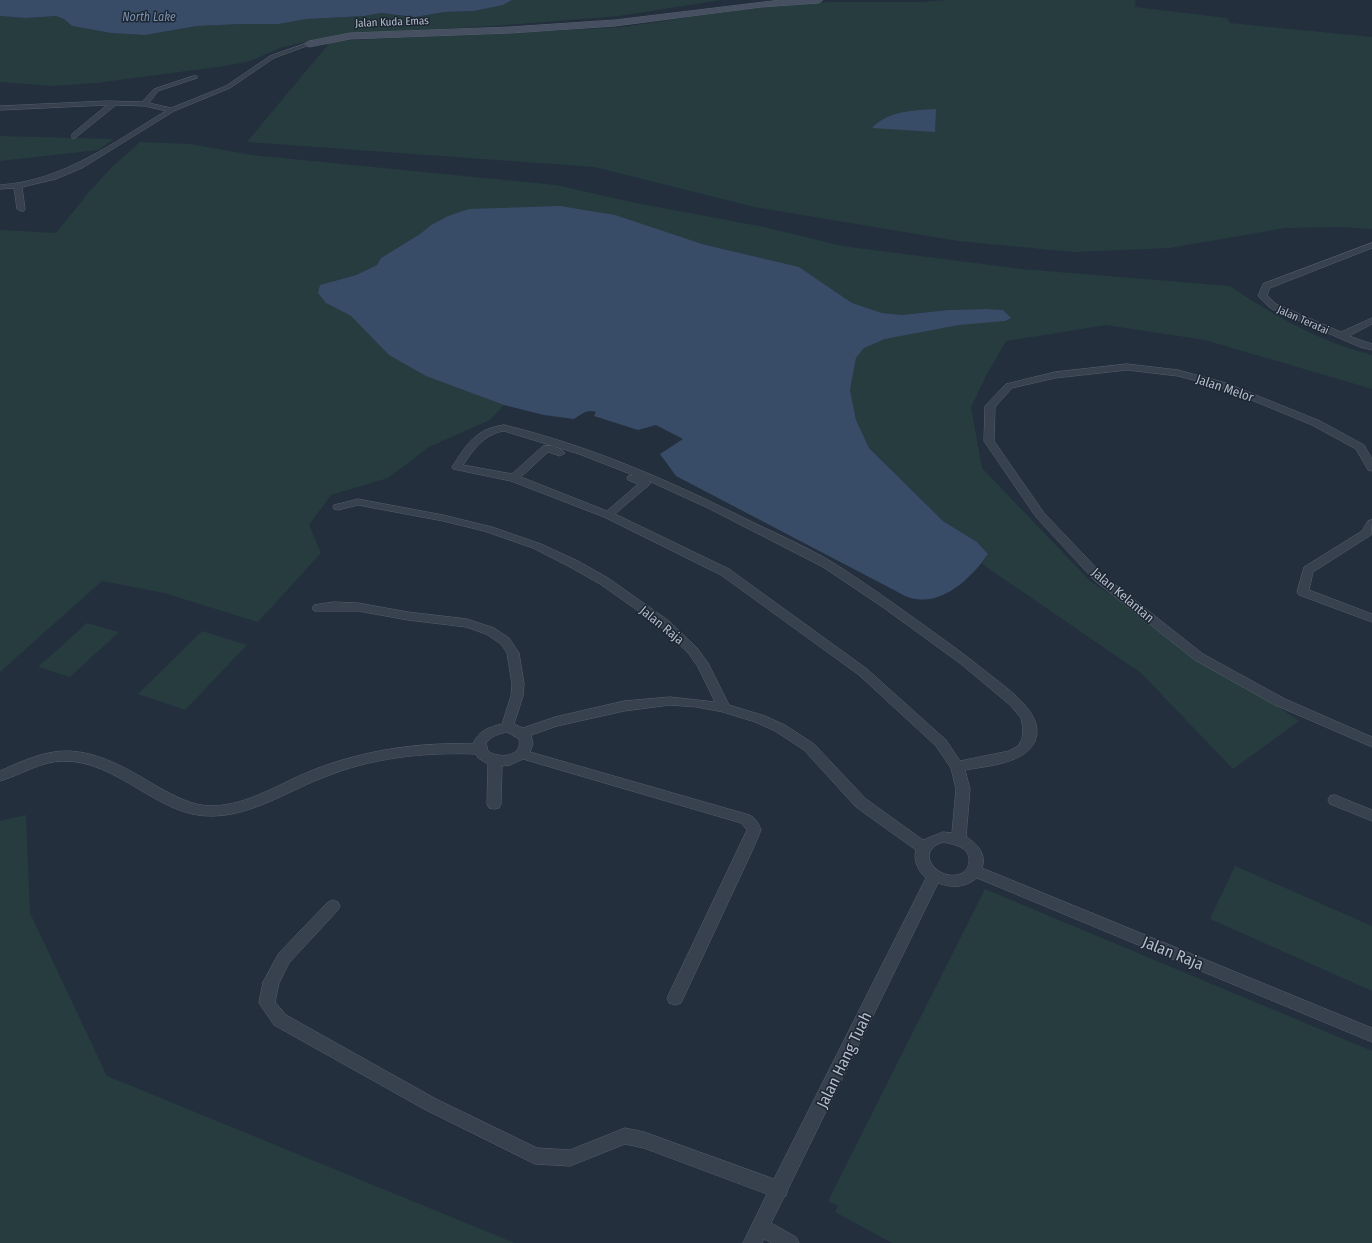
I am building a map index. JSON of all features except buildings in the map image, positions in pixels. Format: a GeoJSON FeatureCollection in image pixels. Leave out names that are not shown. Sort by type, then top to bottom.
{"type":"FeatureCollection","features":[{"type":"Feature","properties":{"kind":"street","name":"Jalan Kuda Emas"},"geometry":{"type":"LineString","coordinates":[[0,187],[18,186],[53,177],[79,166],[172,110],[228,87],[272,57],[309,44],[350,36],[510,30],[614,23],[761,4],[819,0]]}},
{"type":"Feature","properties":{"kind":"street"},"geometry":{"type":"LineString","coordinates":[[143,104],[156,90],[195,77]]}},
{"type":"Feature","properties":{"kind":"street"},"geometry":{"type":"LineString","coordinates":[[0,108],[33,109],[114,103],[143,104],[172,110]]}},
{"type":"Feature","properties":{"kind":"street"},"geometry":{"type":"LineString","coordinates":[[75,136],[114,103]]}},
{"type":"Feature","properties":{"kind":"street"},"geometry":{"type":"LineString","coordinates":[[18,186],[21,209]]}},
{"type":"Feature","properties":{"kind":"street","name":"Jalan Teratai"},"geometry":{"type":"LineString","coordinates":[[1372,246],[1266,286],[1262,296],[1273,306],[1341,336],[1372,321]]}},
{"type":"Feature","properties":{"kind":"street"},"geometry":{"type":"LineString","coordinates":[[1341,336],[1372,347]]}},
{"type":"Feature","properties":{"kind":"street","name":"Jalan Melor"},"geometry":{"type":"LineString","coordinates":[[1055,374],[1127,366],[1178,373],[1223,385],[1316,423],[1360,446],[1372,468]]}},
{"type":"Feature","properties":{"kind":"street","name":"Jalan Kelantan"},"geometry":{"type":"LineString","coordinates":[[1055,374],[1009,386],[990,406],[989,440],[1040,515],[1099,578],[1199,657],[1280,702],[1372,742]]}},
{"type":"Feature","properties":{"kind":"street"},"geometry":{"type":"LineString","coordinates":[[957,767],[1013,755],[1023,749],[1029,740],[1030,728],[1027,717],[1015,702],[965,661],[888,605],[827,564],[663,483],[583,452],[504,428],[494,428],[484,433],[469,449],[457,467],[514,478],[608,515],[725,572],[864,672],[941,743],[957,767],[963,789],[959,840]]}},
{"type":"Feature","properties":{"kind":"street"},"geometry":{"type":"LineString","coordinates":[[514,478],[547,448],[645,483],[608,515]]}},
{"type":"Feature","properties":{"kind":"street","name":"Jalan Raja"},"geometry":{"type":"LineString","coordinates":[[338,506],[358,502],[444,518],[488,529],[530,544],[574,564],[604,581],[664,624],[693,651],[704,666],[724,708]]}},
{"type":"Feature","properties":{"kind":"street"},"geometry":{"type":"LineString","coordinates":[[1370,530],[1308,570],[1303,592],[1372,618]]}},
{"type":"Feature","properties":{"kind":"street"},"geometry":{"type":"LineString","coordinates":[[318,608],[358,606],[408,616],[467,623],[490,631],[505,641],[513,653],[516,672],[517,696],[507,727]]}},
{"type":"Feature","properties":{"kind":"street"},"geometry":{"type":"LineString","coordinates":[[522,733],[555,722],[624,706],[670,701],[696,703],[724,708],[760,719],[780,728],[809,747],[861,803],[924,847]]}},
{"type":"Feature","properties":{"kind":"street"},"geometry":{"type":"LineString","coordinates":[[507,727],[517,729],[526,738],[526,743],[521,754],[509,760],[495,761],[488,759],[482,754],[480,749],[479,743],[482,737],[494,729],[507,727]]}},
{"type":"Feature","properties":{"kind":"street"},"geometry":{"type":"LineString","coordinates":[[0,776],[32,763],[62,756],[88,758],[147,786],[181,806],[211,811],[238,807],[330,769],[366,759],[415,750],[449,748],[480,749]]}},
{"type":"Feature","properties":{"kind":"street"},"geometry":{"type":"LineString","coordinates":[[521,754],[746,819],[752,824],[754,830],[746,849],[675,998]]}},
{"type":"Feature","properties":{"kind":"street"},"geometry":{"type":"LineString","coordinates":[[494,804],[495,761]]}},
{"type":"Feature","properties":{"kind":"street"},"geometry":{"type":"LineString","coordinates":[[1335,800],[1372,816]]}},
{"type":"Feature","properties":{"kind":"street"},"geometry":{"type":"LineString","coordinates":[[942,837],[959,840],[973,850],[977,864],[975,871],[970,877],[962,880],[943,880],[934,876],[926,870],[922,862],[921,855],[924,847],[935,839],[942,837]]}},
{"type":"Feature","properties":{"kind":"street","name":"Jalan Raja"},"geometry":{"type":"LineString","coordinates":[[975,871],[1372,1035]]}},
{"type":"Feature","properties":{"kind":"street","name":"Jalan Hang Tuah"},"geometry":{"type":"LineString","coordinates":[[752,1243],[780,1190],[934,876]]}},
{"type":"Feature","properties":{"kind":"street"},"geometry":{"type":"LineString","coordinates":[[333,906],[284,958],[271,982],[267,1003],[280,1020],[430,1104],[535,1156],[570,1158],[625,1136],[644,1140],[780,1190]]}},
{"type":"Feature","properties":{"kind":"street"},"geometry":{"type":"LineString","coordinates":[[760,1227],[790,1243]]}},
{"type":"Feature","properties":{"kind":"green space"},"geometry":{"type":"Polygon","coordinates":[[[512,0],[721,0],[619,16],[344,35],[280,48],[250,61],[225,66],[96,83],[51,86],[0,82],[0,16],[26,18],[56,16],[64,19],[72,26],[111,33],[145,35],[197,26],[278,24],[307,19],[364,16],[381,13],[415,17],[445,12],[474,11],[503,5],[512,0]]]}},
{"type":"Feature","properties":{"kind":"green space"},"geometry":{"type":"Polygon","coordinates":[[[947,0],[1136,0],[1135,7],[1227,18],[1230,23],[1372,37],[1372,229],[1342,227],[1285,228],[1170,248],[1075,252],[958,241],[754,207],[594,167],[247,142],[331,41],[623,27],[787,3],[924,2],[947,0]]]}},
{"type":"Feature","properties":{"kind":"green space"},"geometry":{"type":"Polygon","coordinates":[[[0,136],[114,139],[98,150],[0,161],[0,136]]]}},
{"type":"Feature","properties":{"kind":"green space"},"geometry":{"type":"Polygon","coordinates":[[[140,142],[190,144],[252,155],[556,185],[636,203],[764,227],[842,246],[1021,269],[1230,286],[1264,308],[1298,327],[1334,343],[1372,355],[1372,389],[1205,340],[1106,325],[1006,341],[988,372],[971,407],[982,468],[1090,581],[1299,721],[1233,769],[1141,673],[982,564],[988,554],[977,542],[943,521],[869,448],[856,420],[850,390],[856,358],[864,348],[885,338],[959,325],[1003,310],[948,310],[902,315],[882,313],[852,303],[799,267],[702,244],[668,234],[469,209],[448,216],[431,225],[420,234],[381,258],[377,265],[356,275],[333,281],[326,303],[351,316],[390,355],[470,392],[504,405],[490,420],[429,447],[388,478],[331,495],[309,525],[321,553],[258,622],[164,593],[102,581],[0,672],[0,230],[56,233],[89,192],[112,167],[140,142]]]}},
{"type":"Feature","properties":{"kind":"green space"},"geometry":{"type":"Polygon","coordinates":[[[87,623],[119,632],[70,677],[38,667],[87,623]]]}},
{"type":"Feature","properties":{"kind":"green space"},"geometry":{"type":"Polygon","coordinates":[[[202,631],[247,645],[185,710],[138,694],[202,631]]]}},
{"type":"Feature","properties":{"kind":"green space"},"geometry":{"type":"Polygon","coordinates":[[[26,815],[30,913],[107,1076],[515,1243],[0,1243],[0,821],[26,815]]]}},
{"type":"Feature","properties":{"kind":"green space"},"geometry":{"type":"Polygon","coordinates":[[[1235,866],[1372,926],[1372,991],[1210,919],[1235,866]]]}},
{"type":"Feature","properties":{"kind":"green space"},"geometry":{"type":"Polygon","coordinates":[[[985,889],[1372,1051],[1372,1243],[892,1243],[835,1212],[838,1206],[828,1201],[985,889]]]}},
{"type":"Feature","properties":{"kind":"water","name":"North Lake"},"geometry":{"type":"Polygon","coordinates":[[[0,0],[512,0],[503,5],[474,11],[445,12],[415,17],[381,13],[364,16],[307,19],[278,24],[197,26],[145,35],[111,33],[72,26],[64,19],[56,16],[26,18],[0,16],[0,0]]]}},
{"type":"Feature","properties":{"kind":"water"},"geometry":{"type":"Polygon","coordinates":[[[936,109],[935,132],[872,128],[878,122],[902,112],[936,109]]]}},
{"type":"Feature","properties":{"kind":"water"},"geometry":{"type":"Polygon","coordinates":[[[560,206],[615,215],[702,244],[799,267],[852,303],[882,313],[902,315],[948,310],[1003,310],[1011,318],[1005,321],[959,325],[885,339],[864,348],[856,358],[850,390],[856,420],[869,448],[943,521],[977,542],[988,554],[982,562],[966,579],[948,593],[927,599],[916,599],[906,596],[676,476],[660,454],[683,439],[656,425],[638,430],[594,416],[596,412],[593,411],[585,412],[574,419],[544,415],[504,405],[426,376],[389,355],[351,316],[326,303],[318,293],[320,285],[356,275],[377,265],[381,258],[420,234],[431,225],[448,216],[469,209],[560,206]]]}}]}
